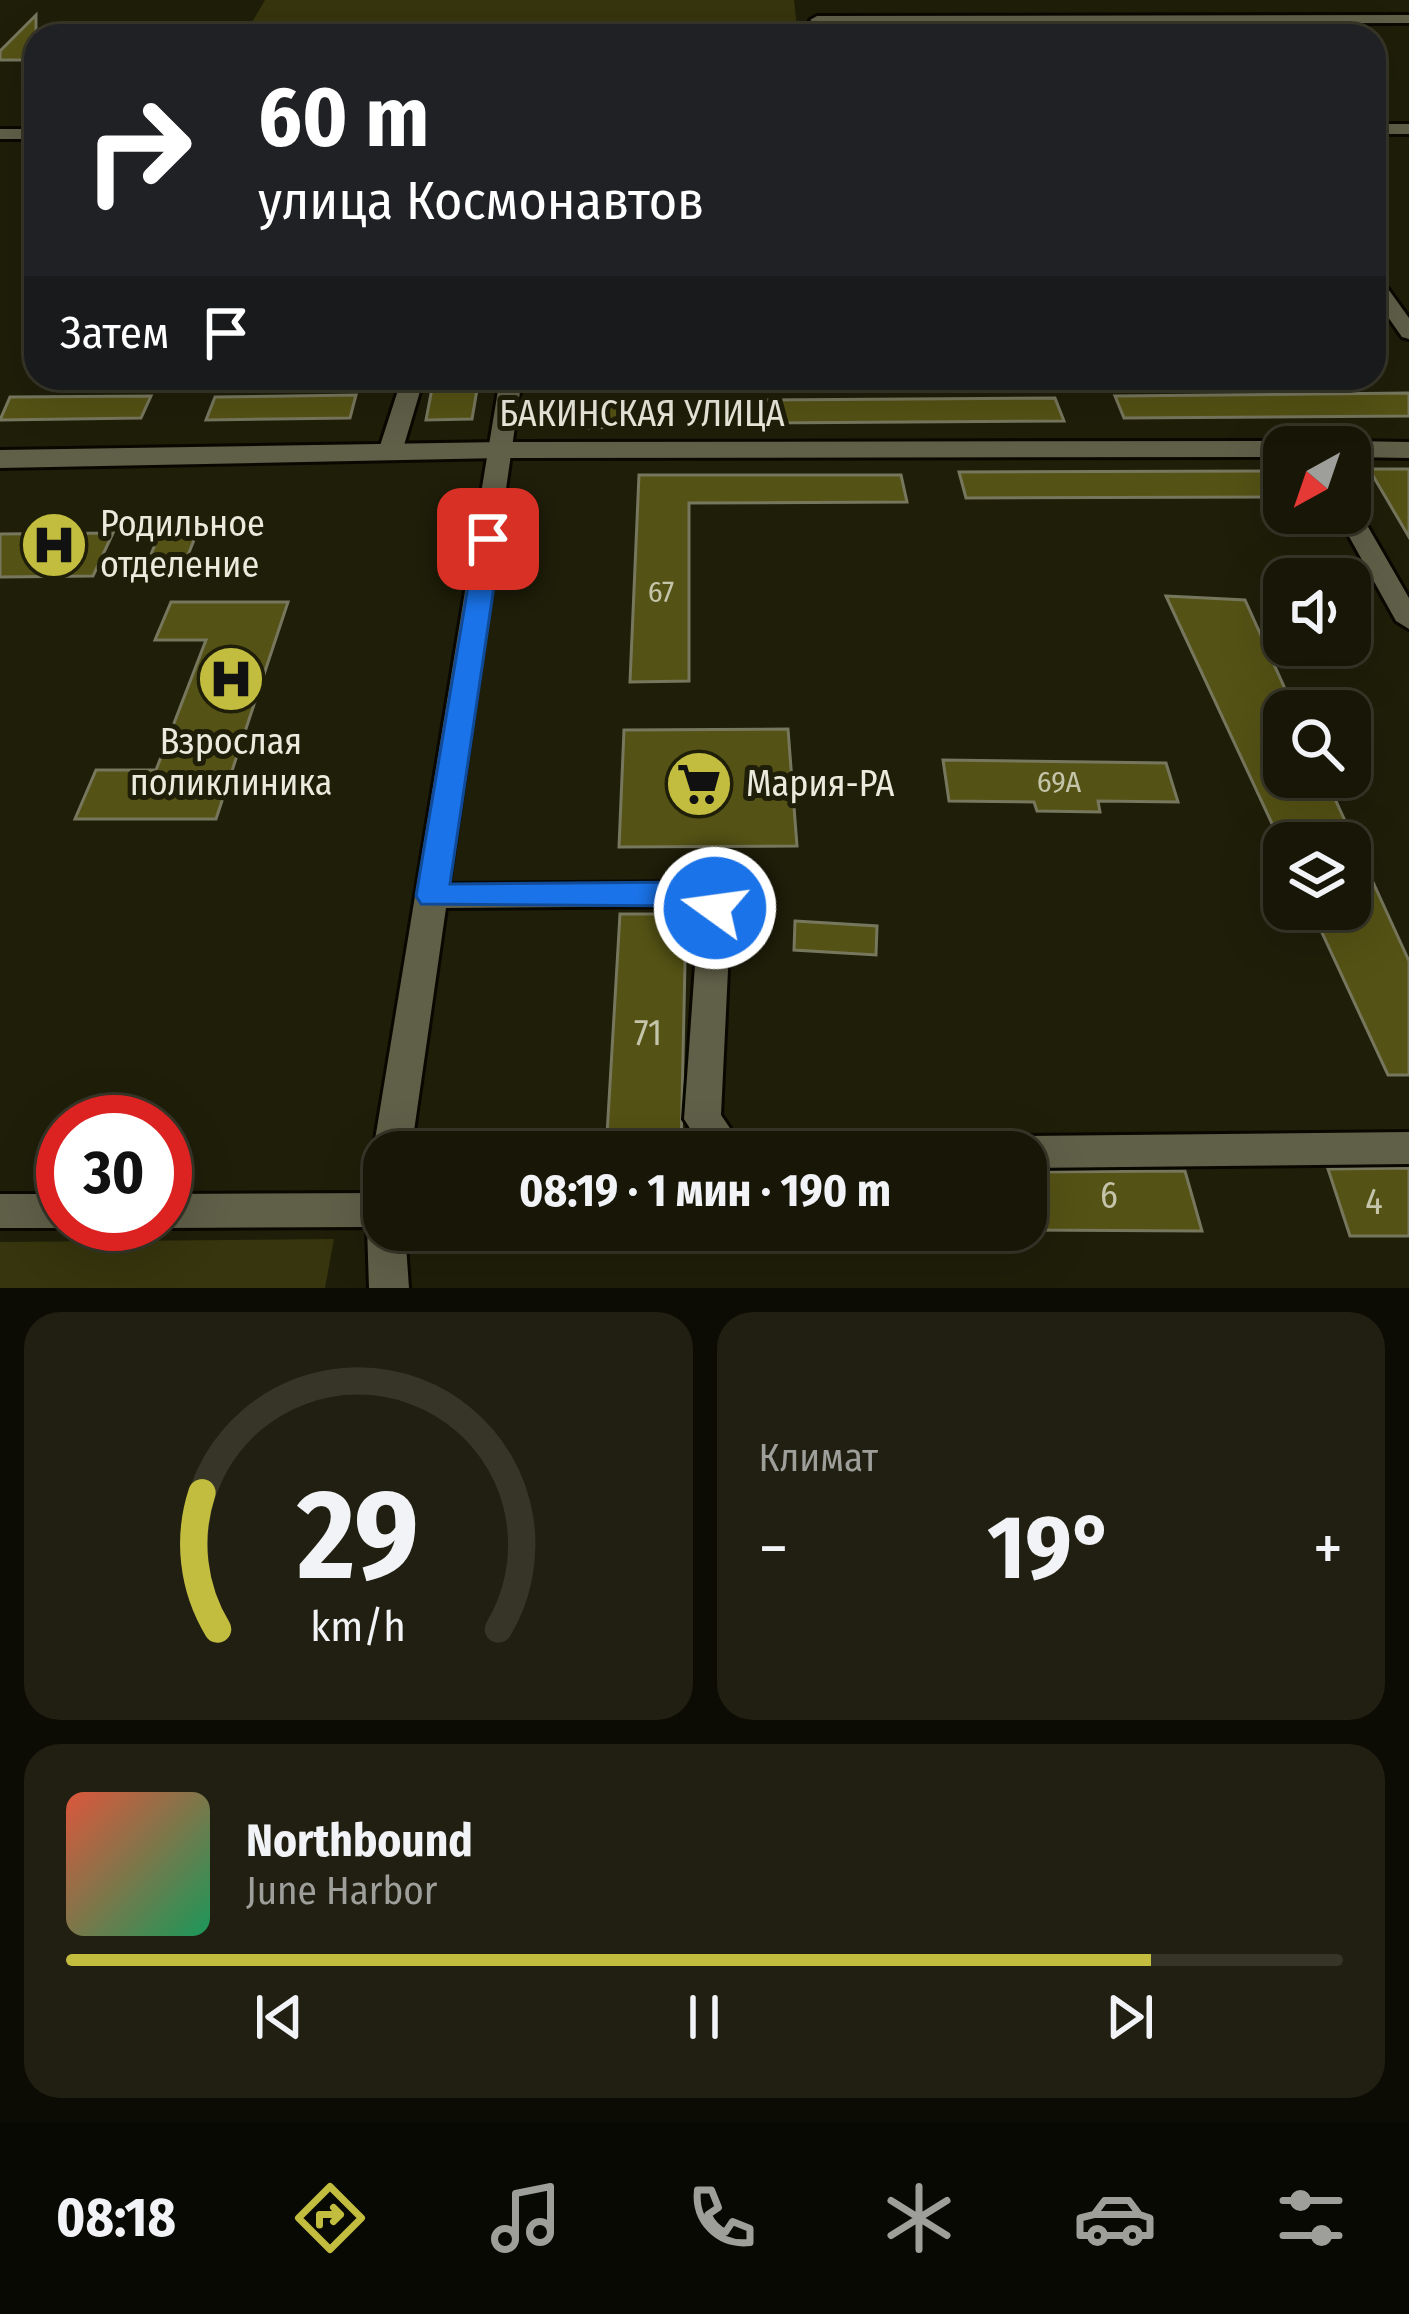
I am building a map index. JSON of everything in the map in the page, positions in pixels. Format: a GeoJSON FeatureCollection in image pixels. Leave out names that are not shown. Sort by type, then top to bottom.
{"type":"FeatureCollection","features":[{"type":"Feature","properties":{"kind":"street"},"geometry":{"type":"LineString","coordinates":[[1114,24],[1409,20]]}},
{"type":"Feature","properties":{"kind":"street"},"geometry":{"type":"LineString","coordinates":[[1386,300],[1409,333]]}},
{"type":"Feature","properties":{"kind":"street"},"geometry":{"type":"LineString","coordinates":[[390,452],[408,390]]}},
{"type":"Feature","properties":{"kind":"street"},"geometry":{"type":"LineString","coordinates":[[395,1131],[510,390]]}},
{"type":"Feature","properties":{"kind":"street","name":"БАКИНСКАЯ УЛИЦА"},"geometry":{"type":"LineString","coordinates":[[0,459],[502,450],[1263,448]]}},
{"type":"Feature","properties":{"kind":"street"},"geometry":{"type":"LineString","coordinates":[[1371,449],[1409,450]]}},
{"type":"Feature","properties":{"kind":"street"},"geometry":{"type":"LineString","coordinates":[[1360,534],[1409,621]]}},
{"type":"Feature","properties":{"kind":"street"},"geometry":{"type":"LineString","coordinates":[[432,896],[690,894],[708,898],[715,908],[702,1119],[711,1131]]}},
{"type":"Feature","properties":{"kind":"street"},"geometry":{"type":"LineString","coordinates":[[1047,1152],[1409,1148]]}},
{"type":"Feature","properties":{"kind":"street"},"geometry":{"type":"LineString","coordinates":[[192,1210],[363,1207]]}},
{"type":"Feature","properties":{"kind":"street"},"geometry":{"type":"LineString","coordinates":[[0,1211],[36,1211]]}},
{"type":"Feature","properties":{"kind":"street"},"geometry":{"type":"LineString","coordinates":[[386,1251],[389,1288]]}},
{"type":"Feature","properties":{"kind":"shaded area"},"geometry":{"type":"Polygon","coordinates":[[[265,0],[794,0],[797,24],[251,24],[265,0]]]}},
{"type":"Feature","properties":{"kind":"shaded area"},"geometry":{"type":"Polygon","coordinates":[[[334,1239],[325,1288],[0,1288],[0,1242],[36,1242],[36,1251],[192,1251],[192,1240],[334,1239]]]}},
{"type":"Feature","properties":{"kind":"building"},"geometry":{"type":"Polygon","coordinates":[[[24,27],[24,60],[0,60],[0,51],[24,27]]]}},
{"type":"Feature","properties":{"kind":"building"},"geometry":{"type":"Polygon","coordinates":[[[432,390],[477,390],[472,419],[426,420],[432,390]]]}},
{"type":"Feature","properties":{"kind":"building"},"geometry":{"type":"Polygon","coordinates":[[[1409,393],[1409,416],[1124,418],[1115,396],[1409,393]]]}},
{"type":"Feature","properties":{"kind":"building"},"geometry":{"type":"Polygon","coordinates":[[[356,395],[350,418],[206,420],[215,397],[356,395]]]}},
{"type":"Feature","properties":{"kind":"building"},"geometry":{"type":"Polygon","coordinates":[[[151,396],[141,418],[0,420],[10,397],[151,396]]]}},
{"type":"Feature","properties":{"kind":"building"},"geometry":{"type":"Polygon","coordinates":[[[1055,398],[1064,421],[746,423],[745,400],[1055,398]]]}},
{"type":"Feature","properties":{"kind":"building"},"geometry":{"type":"Polygon","coordinates":[[[584,403],[629,403],[628,427],[582,428],[584,403]]]}},
{"type":"Feature","properties":{"kind":"building"},"geometry":{"type":"Polygon","coordinates":[[[1371,469],[1409,469],[1409,537],[1371,472],[1371,469]]]}},
{"type":"Feature","properties":{"kind":"building"},"geometry":{"type":"Polygon","coordinates":[[[1263,471],[1263,497],[966,498],[959,472],[1263,471]]]}},
{"type":"Feature","properties":{"kind":"building"},"geometry":{"type":"Polygon","coordinates":[[[639,475],[901,475],[907,502],[689,503],[689,681],[630,682],[639,475]]]}},
{"type":"Feature","properties":{"kind":"building","name":"Родильное отделение"},"geometry":{"type":"Polygon","coordinates":[[[113,533],[93,576],[0,577],[0,534],[113,533]]]}},
{"type":"Feature","properties":{"kind":"building"},"geometry":{"type":"Polygon","coordinates":[[[159,535],[196,535],[180,575],[142,576],[159,535]]]}},
{"type":"Feature","properties":{"kind":"building"},"geometry":{"type":"Polygon","coordinates":[[[1166,596],[1245,600],[1263,640],[1263,666],[1275,666],[1286,690],[1263,690],[1263,798],[1335,798],[1346,822],[1271,822],[1166,596]]]}},
{"type":"Feature","properties":{"kind":"building"},"geometry":{"type":"Polygon","coordinates":[[[171,602],[288,602],[216,819],[75,819],[96,770],[156,770],[206,640],[155,640],[171,602]]]}},
{"type":"Feature","properties":{"kind":"building"},"geometry":{"type":"Polygon","coordinates":[[[788,729],[797,846],[619,847],[624,730],[788,729]]]}},
{"type":"Feature","properties":{"kind":"building"},"geometry":{"type":"Polygon","coordinates":[[[943,760],[1166,763],[1178,802],[1098,801],[1100,812],[1037,811],[1034,802],[949,801],[943,760]]]}},
{"type":"Feature","properties":{"kind":"building"},"geometry":{"type":"Polygon","coordinates":[[[1371,878],[1409,961],[1409,1075],[1388,1075],[1321,930],[1371,930],[1371,878]]]}},
{"type":"Feature","properties":{"kind":"building"},"geometry":{"type":"Polygon","coordinates":[[[620,914],[686,914],[681,1131],[607,1131],[620,914]]]}},
{"type":"Feature","properties":{"kind":"building"},"geometry":{"type":"Polygon","coordinates":[[[795,921],[877,926],[876,955],[794,950],[795,921]]]}},
{"type":"Feature","properties":{"kind":"building"},"geometry":{"type":"Polygon","coordinates":[[[1409,1168],[1409,1236],[1350,1236],[1328,1169],[1409,1168]]]}},
{"type":"Feature","properties":{"kind":"building"},"geometry":{"type":"Polygon","coordinates":[[[1185,1171],[1202,1231],[1047,1230],[1047,1172],[1185,1171]]]}},
{"type":"Feature","properties":{"kind":"place","name":"Родильное отделение"},"geometry":{"type":"Point","coordinates":[54,545]}},
{"type":"Feature","properties":{"kind":"place","name":"Взрослая поликлиника"},"geometry":{"type":"Point","coordinates":[231,679]}},
{"type":"Feature","properties":{"kind":"place","name":"Мария-РА"},"geometry":{"type":"Point","coordinates":[699,784]}},
{"type":"Feature","properties":{"kind":"route"},"geometry":{"type":"LineString","coordinates":[[488,539],[432,896],[690,894],[708,898],[715,908]]}}]}
